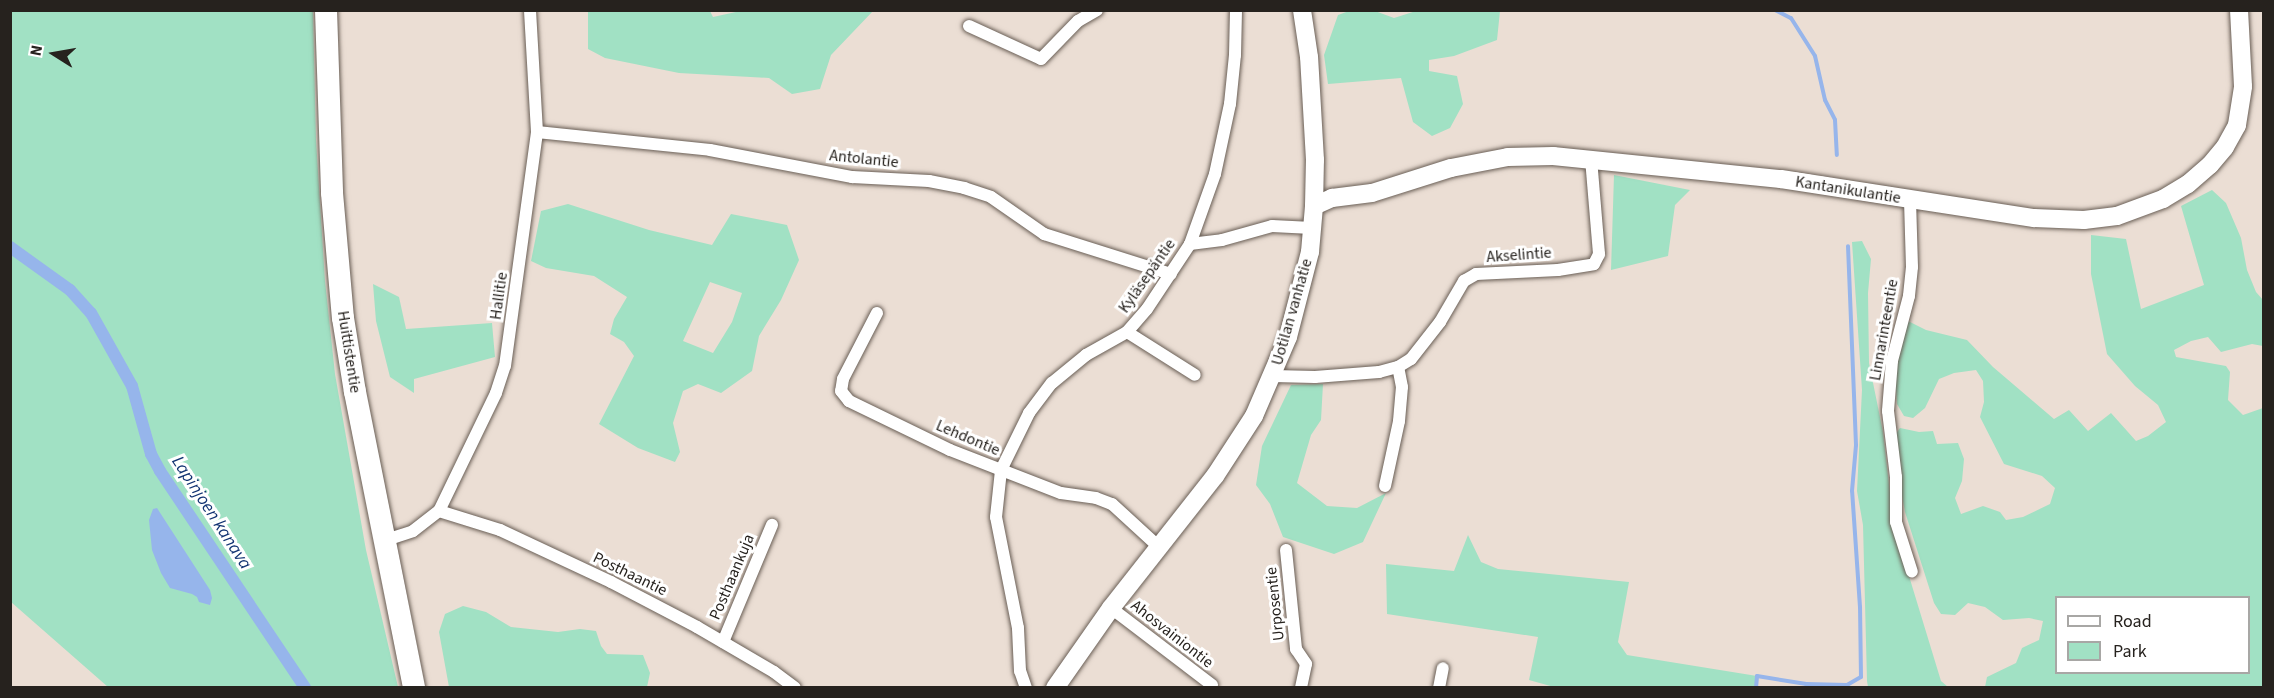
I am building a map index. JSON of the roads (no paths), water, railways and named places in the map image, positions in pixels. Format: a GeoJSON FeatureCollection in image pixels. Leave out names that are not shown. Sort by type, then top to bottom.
{"type":"FeatureCollection","features":[{"type":"Feature","properties":{"kind":"highway","name":"Huittistentie"},"geometry":{"type":"LineString","coordinates":[[326,10],[332,193],[343,318],[355,392],[414,687]]}},
{"type":"Feature","properties":{"kind":"street","name":"Hallitie"},"geometry":{"type":"LineString","coordinates":[[386,540],[413,531],[439,511],[496,393],[505,366],[537,132],[530,10]]}},
{"type":"Feature","properties":{"kind":"street"},"geometry":{"type":"LineString","coordinates":[[969,26],[1041,59],[1078,21],[1097,10]]}},
{"type":"Feature","properties":{"kind":"street","name":"Kyläsepäntie"},"geometry":{"type":"LineString","coordinates":[[1026,687],[1020,671],[1017,628],[996,517],[1001,470],[1029,413],[1052,383],[1086,355],[1127,332],[1171,274],[1190,244],[1215,174],[1230,104],[1235,56],[1236,10]]}},
{"type":"Feature","properties":{"kind":"street","name":"Uotilan vanhatie"},"geometry":{"type":"LineString","coordinates":[[1055,687],[1112,608],[1215,476],[1254,416],[1273,376],[1297,306],[1310,252],[1314,206],[1315,160],[1310,80],[1302,10]]}},
{"type":"Feature","properties":{"kind":"street","name":"Kantanikulantie"},"geometry":{"type":"LineString","coordinates":[[1314,206],[1332,198],[1372,192],[1451,168],[1508,157],[1553,156],[1781,179],[2034,218],[2084,220],[2117,216],[2163,199],[2188,184],[2210,165],[2237,125],[2243,86],[2239,10]]}},
{"type":"Feature","properties":{"kind":"street","name":"Antolantie"},"geometry":{"type":"LineString","coordinates":[[537,132],[710,150],[852,177],[929,181],[964,188],[991,197],[1044,234],[1171,274]]}},
{"type":"Feature","properties":{"kind":"street","name":"Akselintie"},"geometry":{"type":"LineString","coordinates":[[1398,367],[1411,359],[1440,322],[1464,281],[1476,274],[1558,270],[1594,264],[1599,254],[1590,159]]}},
{"type":"Feature","properties":{"kind":"street","name":"Linnarinteentie"},"geometry":{"type":"LineString","coordinates":[[1910,200],[1912,267],[1910,296],[1892,361],[1888,411],[1896,477],[1896,522],[1912,572]]}},
{"type":"Feature","properties":{"kind":"street"},"geometry":{"type":"LineString","coordinates":[[1190,244],[1222,240],[1272,226],[1312,228]]}},
{"type":"Feature","properties":{"kind":"street","name":"Lehdontie"},"geometry":{"type":"LineString","coordinates":[[877,313],[843,379],[841,391],[849,401],[950,450],[1001,470],[1061,493],[1096,498],[1112,504],[1159,547]]}},
{"type":"Feature","properties":{"kind":"street"},"geometry":{"type":"LineString","coordinates":[[1127,332],[1195,375]]}},
{"type":"Feature","properties":{"kind":"street"},"geometry":{"type":"LineString","coordinates":[[1273,376],[1315,377],[1379,372],[1398,367],[1402,387],[1399,421],[1385,486]]}},
{"type":"Feature","properties":{"kind":"street","name":"Posthaantie"},"geometry":{"type":"LineString","coordinates":[[439,511],[510,535],[611,582],[723,642],[795,687]]}},
{"type":"Feature","properties":{"kind":"street","name":"Posthaankuja"},"geometry":{"type":"LineString","coordinates":[[723,642],[772,525]]}},
{"type":"Feature","properties":{"kind":"street","name":"Urposentie"},"geometry":{"type":"LineString","coordinates":[[1286,550],[1296,649],[1306,664],[1301,687]]}},
{"type":"Feature","properties":{"kind":"street","name":"Ahosvainiontie"},"geometry":{"type":"LineString","coordinates":[[1112,608],[1212,686]]}},
{"type":"Feature","properties":{"kind":"street"},"geometry":{"type":"LineString","coordinates":[[1439,687],[1443,668]]}},
{"type":"Feature","properties":{"kind":"water"},"geometry":{"type":"Polygon","coordinates":[[[157,508],[210,590],[212,598],[210,605],[199,602],[192,594],[170,588],[161,573],[152,550],[149,520],[153,509],[157,508]]]}},
{"type":"Feature","properties":{"kind":"waterway"},"geometry":{"type":"LineString","coordinates":[[1775,10],[1791,18],[1815,56],[1825,100],[1835,120],[1837,155]]}},
{"type":"Feature","properties":{"kind":"waterway"},"geometry":{"type":"LineString","coordinates":[[1756,688],[1757,676],[1806,684],[1847,685],[1861,677],[1860,607],[1852,491],[1856,445],[1848,246]]}},
{"type":"Feature","properties":{"kind":"waterway","name":"Lapinjoen kanava"},"geometry":{"type":"LineString","coordinates":[[10,247],[70,290],[91,313],[132,386],[151,454],[160,471],[305,688]]}}]}
